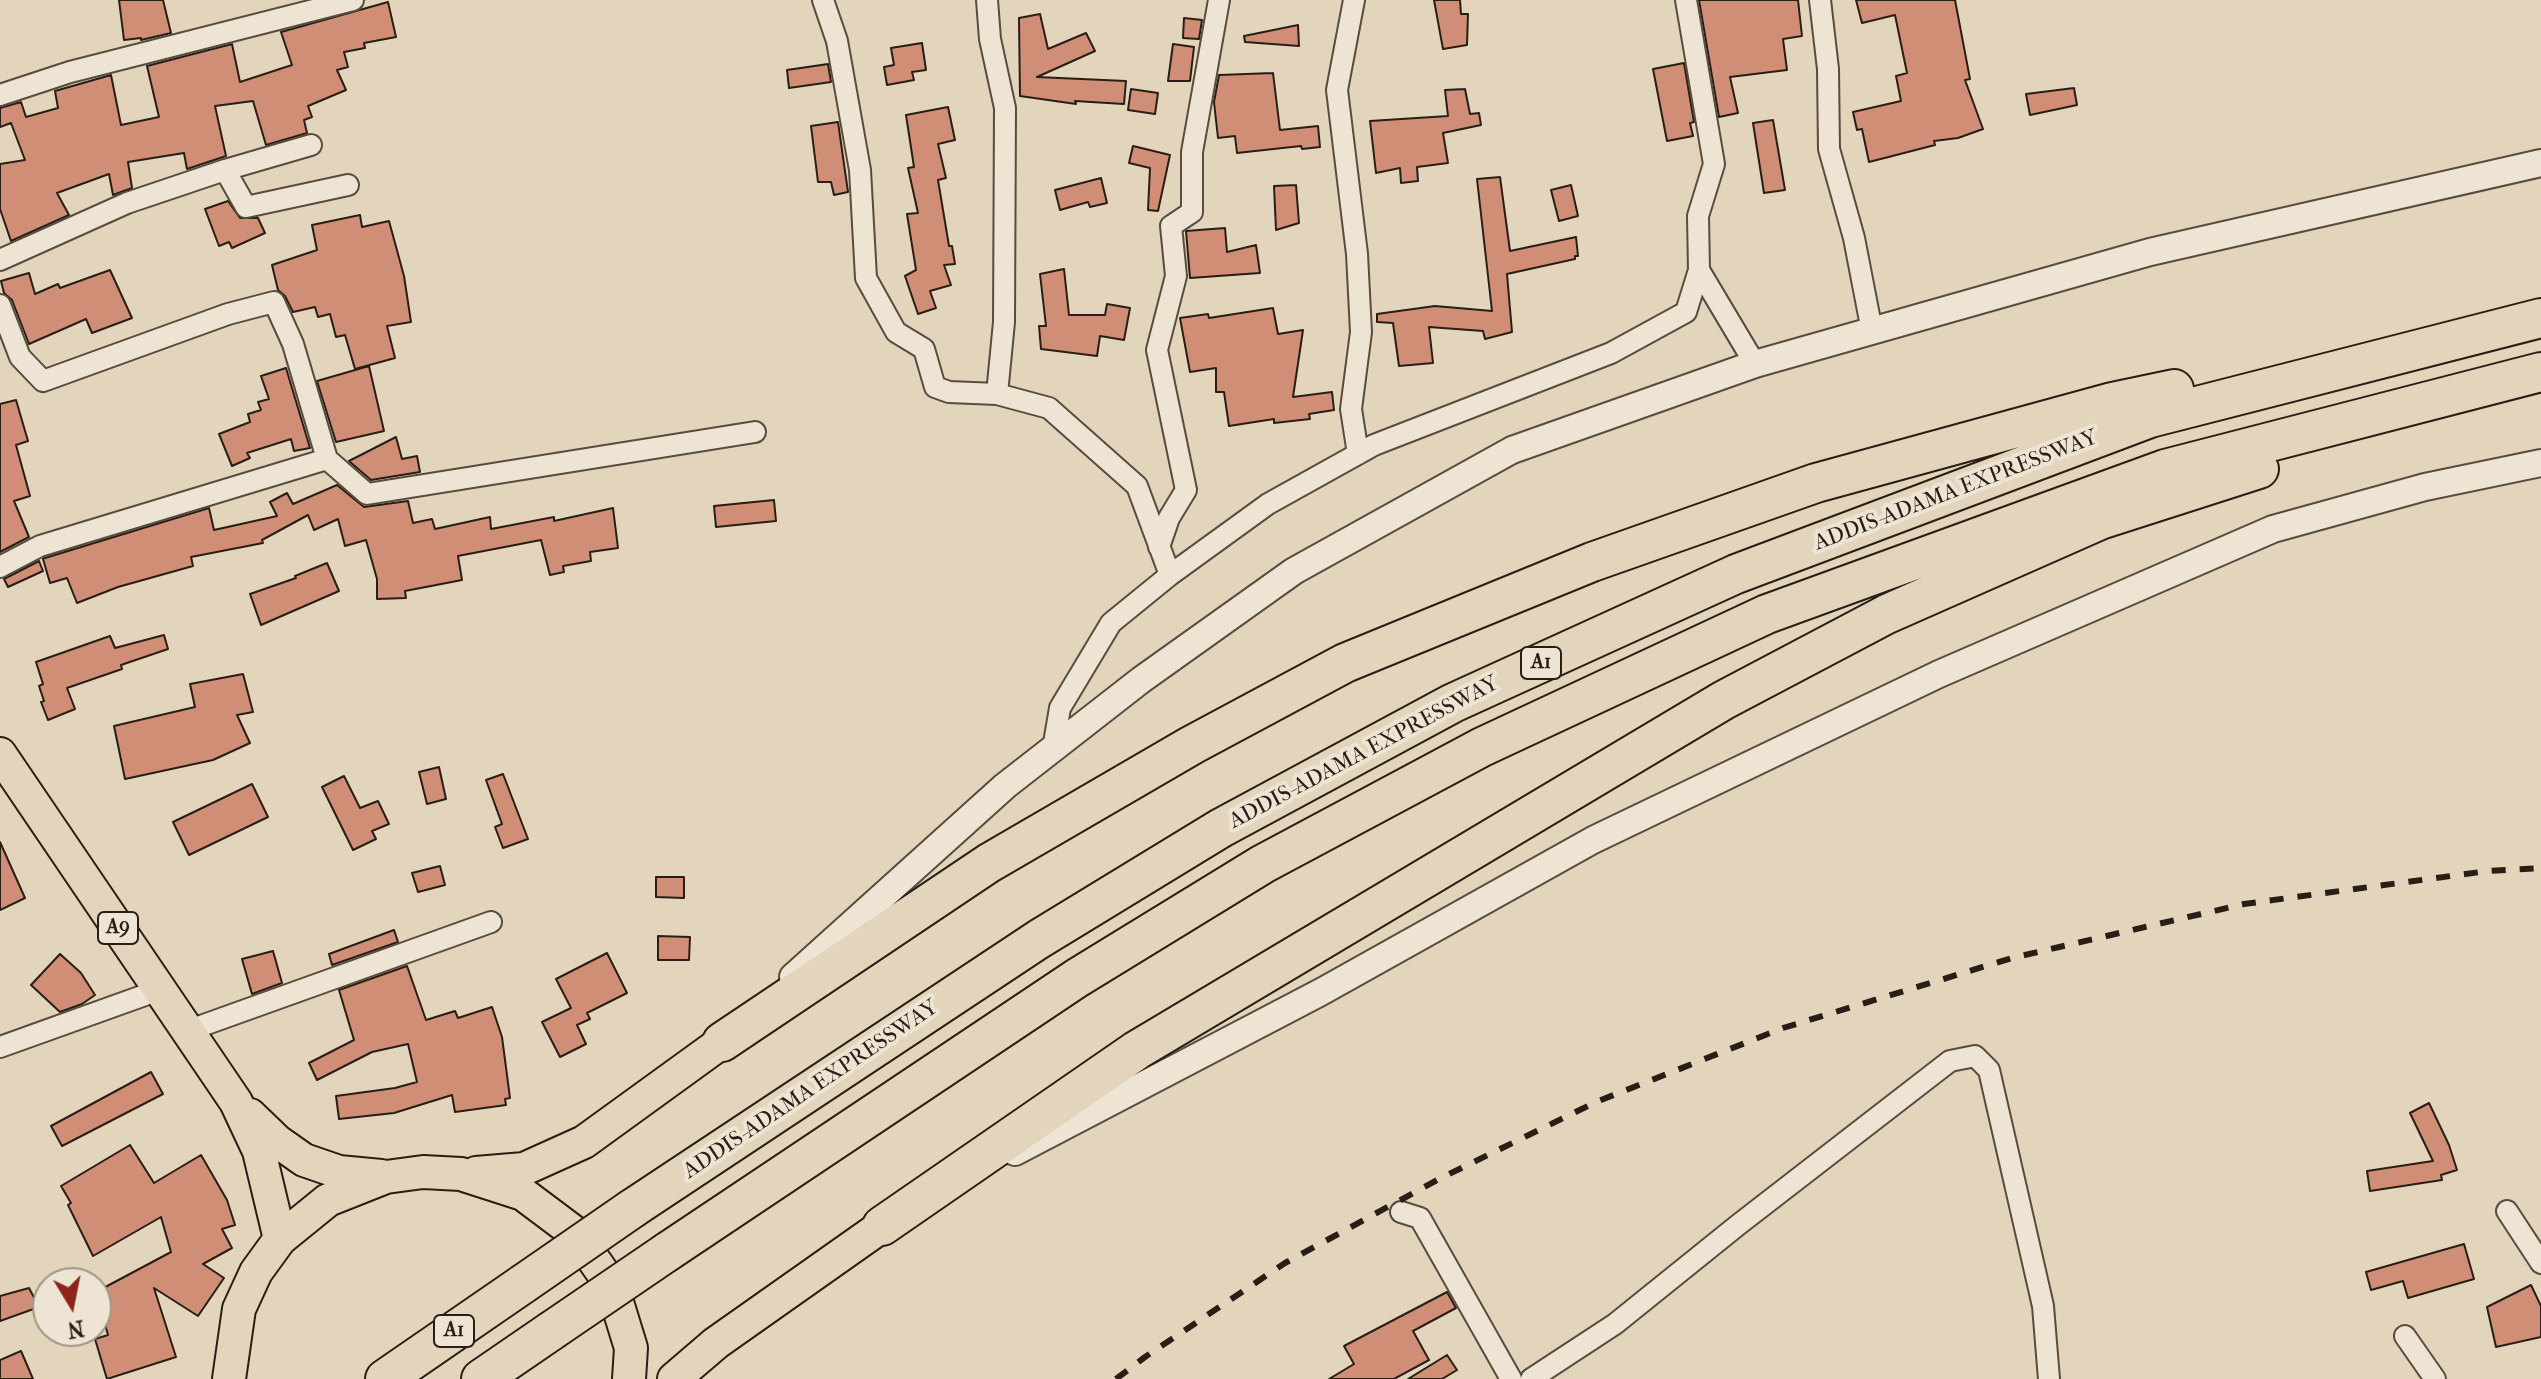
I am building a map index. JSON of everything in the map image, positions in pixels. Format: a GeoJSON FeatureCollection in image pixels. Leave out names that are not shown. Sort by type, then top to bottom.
{"type":"FeatureCollection","features":[{"type":"Feature","properties":{"kind":"highway"},"geometry":{"type":"LineString","coordinates":[[722,1042],[989,863],[1192,745],[1345,663],[1577,568],[1816,483],[2112,402],[2541,315]]}},
{"type":"Feature","properties":{"kind":"highway","name":"ADDIS-ADAMA EXPRESSWAY"},"geometry":{"type":"LineString","coordinates":[[385,1379],[633,1208],[1039,939],[1221,828],[1453,703],[1736,574],[2150,418],[2541,315]]}},
{"type":"Feature","properties":{"kind":"highway","name":"A1"},"geometry":{"type":"LineString","coordinates":[[481,1379],[1090,970],[1263,864],[1482,747],[1767,614],[2165,469],[2541,372]]}},
{"type":"Feature","properties":{"kind":"highway"},"geometry":{"type":"LineString","coordinates":[[882,1226],[1137,1050],[1724,700],[1887,614],[2100,520],[2541,379]]}},
{"type":"Feature","properties":{"kind":"main road","name":"A9"},"geometry":{"type":"LineString","coordinates":[[0,754],[236,1102],[259,1151],[280,1239]]}},
{"type":"Feature","properties":{"kind":"main road"},"geometry":{"type":"LineString","coordinates":[[229,1379],[239,1309],[256,1272],[280,1239],[328,1200],[386,1177],[423,1172],[461,1174],[524,1169],[584,1142],[722,1042]]}},
{"type":"Feature","properties":{"kind":"main road","name":"A9"},"geometry":{"type":"LineString","coordinates":[[236,1102],[277,1141],[304,1160],[339,1172],[386,1177]]}},
{"type":"Feature","properties":{"kind":"main road"},"geometry":{"type":"LineString","coordinates":[[461,1174],[523,1194],[575,1233],[612,1286],[631,1348],[629,1379]]}},
{"type":"Feature","properties":{"kind":"main road"},"geometry":{"type":"LineString","coordinates":[[674,1379],[716,1343],[882,1226]]}},
{"type":"Feature","properties":{"kind":"main road"},"geometry":{"type":"LineString","coordinates":[[211,1379],[233,1344]]}},
{"type":"Feature","properties":{"kind":"street"},"geometry":{"type":"LineString","coordinates":[[0,95],[70,72],[353,0]]}},
{"type":"Feature","properties":{"kind":"street"},"geometry":{"type":"LineString","coordinates":[[823,0],[837,41],[860,170],[866,278],[896,332],[924,349],[935,387],[949,392],[997,394],[1049,408],[1137,486],[1170,575]]}},
{"type":"Feature","properties":{"kind":"street"},"geometry":{"type":"LineString","coordinates":[[987,0],[990,39],[1005,108],[1004,322],[997,394]]}},
{"type":"Feature","properties":{"kind":"street"},"geometry":{"type":"LineString","coordinates":[[1159,547],[1169,518],[1186,490],[1157,350],[1176,276],[1171,226],[1192,212],[1192,152],[1219,0]]}},
{"type":"Feature","properties":{"kind":"street"},"geometry":{"type":"LineString","coordinates":[[1354,0],[1337,90],[1357,254],[1361,332],[1351,409],[1358,454]]}},
{"type":"Feature","properties":{"kind":"street"},"geometry":{"type":"LineString","coordinates":[[1053,749],[1060,708],[1111,623],[1170,575],[1268,504],[1358,454],[1466,408],[1611,353],[1686,312],[1699,270],[1698,216],[1714,164],[1686,0]]}},
{"type":"Feature","properties":{"kind":"street"},"geometry":{"type":"LineString","coordinates":[[1820,0],[1828,69],[1829,149],[1854,238],[1872,331]]}},
{"type":"Feature","properties":{"kind":"street"},"geometry":{"type":"LineString","coordinates":[[0,260],[127,203],[311,145]]}},
{"type":"Feature","properties":{"kind":"street"},"geometry":{"type":"LineString","coordinates":[[722,1042],[1005,786],[1141,680],[1294,571],[1512,450],[1755,364],[2150,252],[2541,163]]}},
{"type":"Feature","properties":{"kind":"street"},"geometry":{"type":"LineString","coordinates":[[225,170],[246,207],[348,185]]}},
{"type":"Feature","properties":{"kind":"street"},"geometry":{"type":"LineString","coordinates":[[1699,270],[1755,364]]}},
{"type":"Feature","properties":{"kind":"street"},"geometry":{"type":"LineString","coordinates":[[0,305],[20,357],[43,381],[228,314],[274,302],[293,344],[327,459],[367,494],[755,432]]}},
{"type":"Feature","properties":{"kind":"street"},"geometry":{"type":"LineString","coordinates":[[0,567],[40,546],[327,459]]}},
{"type":"Feature","properties":{"kind":"street"},"geometry":{"type":"LineString","coordinates":[[882,1226],[1321,992],[1593,840],[1939,674],[2273,529],[2425,487],[2541,463]]}},
{"type":"Feature","properties":{"kind":"street"},"geometry":{"type":"LineString","coordinates":[[187,1031],[491,922]]}},
{"type":"Feature","properties":{"kind":"street"},"geometry":{"type":"LineString","coordinates":[[0,1047],[159,990]]}},
{"type":"Feature","properties":{"kind":"street"},"geometry":{"type":"LineString","coordinates":[[1531,1379],[1615,1324],[1950,1061],[1975,1056],[1989,1070],[2043,1306],[2049,1379]]}},
{"type":"Feature","properties":{"kind":"street"},"geometry":{"type":"LineString","coordinates":[[2507,1211],[2541,1263]]}},
{"type":"Feature","properties":{"kind":"street"},"geometry":{"type":"LineString","coordinates":[[1401,1212],[1420,1218],[1511,1379]]}},
{"type":"Feature","properties":{"kind":"street"},"geometry":{"type":"LineString","coordinates":[[2405,1336],[2435,1379]]}},
{"type":"Feature","properties":{"kind":"building"},"geometry":{"type":"Polygon","coordinates":[[[119,0],[163,0],[171,33],[141,40],[124,40],[119,0]]]}},
{"type":"Feature","properties":{"kind":"building"},"geometry":{"type":"Polygon","coordinates":[[[1434,0],[1460,0],[1461,14],[1468,14],[1467,45],[1443,49],[1434,0]]]}},
{"type":"Feature","properties":{"kind":"building"},"geometry":{"type":"Polygon","coordinates":[[[1699,0],[1798,0],[1802,36],[1783,39],[1787,70],[1730,77],[1738,113],[1719,117],[1699,0]]]}},
{"type":"Feature","properties":{"kind":"building"},"geometry":{"type":"Polygon","coordinates":[[[1856,0],[1955,0],[1970,79],[1965,80],[1983,129],[1869,162],[1862,129],[1857,130],[1853,112],[1901,101],[1896,76],[1907,73],[1895,15],[1862,23],[1856,0]]]}},
{"type":"Feature","properties":{"kind":"building"},"geometry":{"type":"Polygon","coordinates":[[[388,2],[396,37],[364,43],[365,48],[344,52],[348,67],[337,70],[346,90],[308,106],[312,117],[304,120],[307,133],[266,145],[253,101],[215,106],[226,156],[187,169],[184,153],[128,162],[132,188],[113,195],[109,174],[57,193],[69,215],[11,241],[0,209],[0,164],[25,160],[11,123],[0,127],[0,108],[21,102],[26,117],[58,108],[55,91],[111,75],[121,125],[159,117],[147,66],[232,44],[240,82],[292,65],[281,32],[388,2]]]}},
{"type":"Feature","properties":{"kind":"building"},"geometry":{"type":"Polygon","coordinates":[[[1040,14],[1048,49],[1086,33],[1095,51],[1037,77],[1126,81],[1124,104],[1075,101],[1076,104],[1020,96],[1019,18],[1040,14]]]}},
{"type":"Feature","properties":{"kind":"building"},"geometry":{"type":"Polygon","coordinates":[[[1184,18],[1202,20],[1199,39],[1183,38],[1184,18]]]}},
{"type":"Feature","properties":{"kind":"building"},"geometry":{"type":"Polygon","coordinates":[[[1298,25],[1299,46],[1245,42],[1244,36],[1298,25]]]}},
{"type":"Feature","properties":{"kind":"building"},"geometry":{"type":"Polygon","coordinates":[[[922,43],[926,70],[912,72],[914,80],[887,85],[884,67],[894,65],[891,48],[922,43]]]}},
{"type":"Feature","properties":{"kind":"building"},"geometry":{"type":"Polygon","coordinates":[[[1173,44],[1194,47],[1190,81],[1168,81],[1173,44]]]}},
{"type":"Feature","properties":{"kind":"building"},"geometry":{"type":"Polygon","coordinates":[[[1684,63],[1694,122],[1690,123],[1693,136],[1667,141],[1653,69],[1684,63]]]}},
{"type":"Feature","properties":{"kind":"building"},"geometry":{"type":"Polygon","coordinates":[[[828,64],[831,82],[789,88],[787,70],[828,64]]]}},
{"type":"Feature","properties":{"kind":"building"},"geometry":{"type":"Polygon","coordinates":[[[1273,73],[1280,130],[1318,126],[1320,147],[1237,153],[1235,136],[1218,138],[1214,102],[1219,75],[1273,73]]]}},
{"type":"Feature","properties":{"kind":"building"},"geometry":{"type":"Polygon","coordinates":[[[2074,88],[2077,105],[2030,115],[2026,94],[2074,88]]]}},
{"type":"Feature","properties":{"kind":"building"},"geometry":{"type":"Polygon","coordinates":[[[1131,89],[1158,93],[1155,114],[1128,110],[1131,89]]]}},
{"type":"Feature","properties":{"kind":"building"},"geometry":{"type":"Polygon","coordinates":[[[1465,89],[1470,114],[1479,113],[1481,125],[1443,133],[1448,163],[1417,167],[1418,181],[1401,183],[1400,168],[1376,173],[1370,121],[1448,116],[1445,90],[1465,89]]]}},
{"type":"Feature","properties":{"kind":"building"},"geometry":{"type":"Polygon","coordinates":[[[948,107],[955,140],[938,144],[946,178],[938,180],[955,264],[944,265],[951,285],[930,291],[936,308],[918,314],[905,276],[916,270],[907,214],[918,213],[908,168],[914,167],[906,115],[948,107]]]}},
{"type":"Feature","properties":{"kind":"building"},"geometry":{"type":"Polygon","coordinates":[[[1773,120],[1785,190],[1764,193],[1753,123],[1773,120]]]}},
{"type":"Feature","properties":{"kind":"building"},"geometry":{"type":"Polygon","coordinates":[[[838,122],[848,192],[834,195],[831,182],[818,182],[811,126],[838,122]]]}},
{"type":"Feature","properties":{"kind":"building"},"geometry":{"type":"Polygon","coordinates":[[[1133,146],[1170,155],[1158,211],[1148,210],[1150,168],[1129,163],[1133,146]]]}},
{"type":"Feature","properties":{"kind":"building"},"geometry":{"type":"Polygon","coordinates":[[[1500,177],[1510,251],[1576,237],[1578,256],[1507,274],[1512,332],[1485,339],[1483,331],[1429,327],[1433,363],[1399,366],[1393,323],[1377,322],[1377,314],[1435,306],[1492,311],[1477,179],[1500,177]]]}},
{"type":"Feature","properties":{"kind":"building"},"geometry":{"type":"Polygon","coordinates":[[[1101,178],[1107,203],[1090,207],[1088,202],[1060,210],[1055,190],[1101,178]]]}},
{"type":"Feature","properties":{"kind":"building"},"geometry":{"type":"Polygon","coordinates":[[[1296,185],[1299,223],[1276,230],[1274,186],[1296,185]]]}},
{"type":"Feature","properties":{"kind":"building"},"geometry":{"type":"Polygon","coordinates":[[[1571,185],[1578,216],[1559,221],[1551,190],[1571,185]]]}},
{"type":"Feature","properties":{"kind":"building"},"geometry":{"type":"Polygon","coordinates":[[[228,201],[240,218],[258,218],[265,233],[232,248],[229,242],[219,246],[205,209],[228,201]]]}},
{"type":"Feature","properties":{"kind":"building"},"geometry":{"type":"Polygon","coordinates":[[[360,215],[362,227],[389,221],[404,276],[411,322],[387,326],[395,358],[355,369],[345,335],[336,337],[330,314],[318,317],[315,307],[293,312],[285,296],[278,290],[272,265],[317,250],[312,225],[360,215]]]}},
{"type":"Feature","properties":{"kind":"building"},"geometry":{"type":"Polygon","coordinates":[[[1225,228],[1227,252],[1256,245],[1260,273],[1190,278],[1186,231],[1225,228]]]}},
{"type":"Feature","properties":{"kind":"building"},"geometry":{"type":"Polygon","coordinates":[[[1064,269],[1069,315],[1105,315],[1107,304],[1130,308],[1124,340],[1100,336],[1097,356],[1041,349],[1039,326],[1046,326],[1040,274],[1064,269]]]}},
{"type":"Feature","properties":{"kind":"building"},"geometry":{"type":"Polygon","coordinates":[[[110,270],[132,318],[92,333],[86,319],[29,344],[1,281],[29,273],[35,294],[58,284],[60,288],[110,270]]]}},
{"type":"Feature","properties":{"kind":"building"},"geometry":{"type":"Polygon","coordinates":[[[1273,308],[1278,334],[1303,330],[1293,397],[1332,392],[1334,410],[1309,414],[1310,419],[1274,423],[1274,419],[1229,426],[1224,392],[1216,392],[1216,368],[1190,372],[1180,318],[1208,314],[1209,318],[1273,308]]]}},
{"type":"Feature","properties":{"kind":"building"},"geometry":{"type":"Polygon","coordinates":[[[369,366],[384,431],[336,442],[317,381],[369,366]]]}},
{"type":"Feature","properties":{"kind":"building"},"geometry":{"type":"Polygon","coordinates":[[[286,368],[310,448],[294,451],[291,439],[247,453],[250,458],[232,466],[219,434],[250,422],[248,414],[261,410],[258,402],[269,399],[261,376],[286,368]]]}},
{"type":"Feature","properties":{"kind":"building"},"geometry":{"type":"Polygon","coordinates":[[[16,400],[28,441],[16,445],[30,496],[14,501],[29,537],[0,552],[0,404],[16,400]]]}},
{"type":"Feature","properties":{"kind":"building"},"geometry":{"type":"Polygon","coordinates":[[[396,437],[402,459],[417,456],[420,472],[371,480],[349,461],[396,437]]]}},
{"type":"Feature","properties":{"kind":"building"},"geometry":{"type":"Polygon","coordinates":[[[337,485],[364,507],[408,501],[413,523],[432,519],[435,529],[490,517],[491,529],[554,517],[554,521],[613,508],[618,548],[590,552],[591,561],[563,566],[564,572],[550,575],[541,540],[458,556],[462,580],[405,591],[406,598],[377,599],[377,579],[366,540],[345,546],[338,519],[314,530],[308,515],[262,540],[263,543],[191,557],[193,566],[118,587],[77,603],[67,578],[50,583],[45,558],[209,508],[214,530],[277,516],[270,502],[287,493],[293,504],[337,485]]]}},
{"type":"Feature","properties":{"kind":"building"},"geometry":{"type":"Polygon","coordinates":[[[774,500],[776,521],[716,527],[714,506],[774,500]]]}},
{"type":"Feature","properties":{"kind":"building"},"geometry":{"type":"Polygon","coordinates":[[[39,561],[43,571],[8,587],[4,579],[39,561]]]}},
{"type":"Feature","properties":{"kind":"building"},"geometry":{"type":"Polygon","coordinates":[[[327,563],[339,591],[261,625],[250,594],[327,563]]]}},
{"type":"Feature","properties":{"kind":"building"},"geometry":{"type":"Polygon","coordinates":[[[164,635],[168,649],[67,688],[75,709],[48,720],[41,702],[44,701],[39,686],[43,684],[36,662],[110,636],[115,648],[164,635]]]}},
{"type":"Feature","properties":{"kind":"building"},"geometry":{"type":"Polygon","coordinates":[[[243,674],[253,712],[237,715],[250,743],[213,760],[125,779],[114,726],[195,707],[190,684],[243,674]]]}},
{"type":"Feature","properties":{"kind":"building"},"geometry":{"type":"Polygon","coordinates":[[[439,767],[446,799],[427,804],[419,772],[439,767]]]}},
{"type":"Feature","properties":{"kind":"building"},"geometry":{"type":"Polygon","coordinates":[[[503,774],[528,839],[503,848],[495,827],[502,824],[486,780],[503,774]]]}},
{"type":"Feature","properties":{"kind":"building"},"geometry":{"type":"Polygon","coordinates":[[[344,776],[360,808],[378,801],[389,824],[372,831],[376,839],[353,850],[322,787],[344,776]]]}},
{"type":"Feature","properties":{"kind":"building"},"geometry":{"type":"Polygon","coordinates":[[[252,784],[268,817],[189,855],[173,822],[252,784]]]}},
{"type":"Feature","properties":{"kind":"building"},"geometry":{"type":"Polygon","coordinates":[[[0,842],[25,898],[0,910],[0,842]]]}},
{"type":"Feature","properties":{"kind":"building"},"geometry":{"type":"Polygon","coordinates":[[[440,866],[445,885],[418,892],[412,873],[440,866]]]}},
{"type":"Feature","properties":{"kind":"building"},"geometry":{"type":"Polygon","coordinates":[[[656,877],[684,877],[684,898],[656,897],[656,877]]]}},
{"type":"Feature","properties":{"kind":"building"},"geometry":{"type":"Polygon","coordinates":[[[394,930],[398,942],[332,965],[329,954],[394,930]]]}},
{"type":"Feature","properties":{"kind":"building"},"geometry":{"type":"Polygon","coordinates":[[[658,936],[690,937],[689,960],[658,960],[658,936]]]}},
{"type":"Feature","properties":{"kind":"building"},"geometry":{"type":"Polygon","coordinates":[[[273,951],[282,983],[252,994],[242,959],[273,951]]]}},
{"type":"Feature","properties":{"kind":"building"},"geometry":{"type":"Polygon","coordinates":[[[607,953],[627,993],[587,1013],[590,1019],[577,1025],[586,1044],[560,1057],[542,1022],[571,1008],[556,979],[607,953]]]}},
{"type":"Feature","properties":{"kind":"building"},"geometry":{"type":"Polygon","coordinates":[[[60,954],[81,973],[95,995],[82,1004],[60,1012],[31,985],[60,954]]]}},
{"type":"Feature","properties":{"kind":"building"},"geometry":{"type":"Polygon","coordinates":[[[407,966],[426,1020],[455,1011],[458,1018],[492,1007],[502,1037],[510,1098],[505,1099],[506,1105],[455,1112],[452,1095],[394,1113],[339,1119],[336,1096],[417,1082],[408,1044],[372,1052],[317,1080],[309,1063],[354,1040],[339,990],[407,966]]]}},
{"type":"Feature","properties":{"kind":"building"},"geometry":{"type":"Polygon","coordinates":[[[151,1072],[163,1094],[62,1146],[51,1126],[151,1072]]]}},
{"type":"Feature","properties":{"kind":"building"},"geometry":{"type":"Polygon","coordinates":[[[2429,1103],[2457,1170],[2441,1175],[2442,1180],[2370,1191],[2367,1171],[2433,1161],[2410,1113],[2429,1103]]]}},
{"type":"Feature","properties":{"kind":"building"},"geometry":{"type":"Polygon","coordinates":[[[130,1145],[154,1183],[201,1155],[227,1200],[235,1225],[222,1229],[232,1248],[203,1264],[224,1278],[198,1316],[154,1288],[176,1357],[107,1379],[97,1347],[112,1347],[112,1283],[171,1252],[161,1217],[93,1256],[61,1186],[130,1145]]]}},
{"type":"Feature","properties":{"kind":"building"},"geometry":{"type":"Polygon","coordinates":[[[2464,1244],[2474,1279],[2408,1298],[2403,1281],[2371,1290],[2366,1272],[2464,1244]]]}},
{"type":"Feature","properties":{"kind":"building"},"geometry":{"type":"Polygon","coordinates":[[[2531,1285],[2541,1306],[2541,1337],[2496,1347],[2487,1307],[2531,1285]]]}},
{"type":"Feature","properties":{"kind":"building"},"geometry":{"type":"Polygon","coordinates":[[[29,1288],[32,1310],[0,1321],[0,1296],[29,1288]]]}},
{"type":"Feature","properties":{"kind":"building"},"geometry":{"type":"Polygon","coordinates":[[[1447,1292],[1456,1308],[1413,1331],[1429,1360],[1394,1379],[1329,1379],[1354,1364],[1344,1346],[1447,1292]]]}},
{"type":"Feature","properties":{"kind":"building"},"geometry":{"type":"Polygon","coordinates":[[[21,1351],[33,1379],[0,1379],[0,1360],[21,1351]]]}},
{"type":"Feature","properties":{"kind":"building"},"geometry":{"type":"Polygon","coordinates":[[[1447,1355],[1457,1370],[1442,1379],[1408,1379],[1447,1355]]]}},
{"type":"Feature","properties":{"kind":"railway"},"geometry":{"type":"LineString","coordinates":[[1116,1379],[1285,1263],[1439,1179],[1596,1102],[1783,1028],[2012,958],[2244,904],[2488,871],[2541,868]]}}]}
